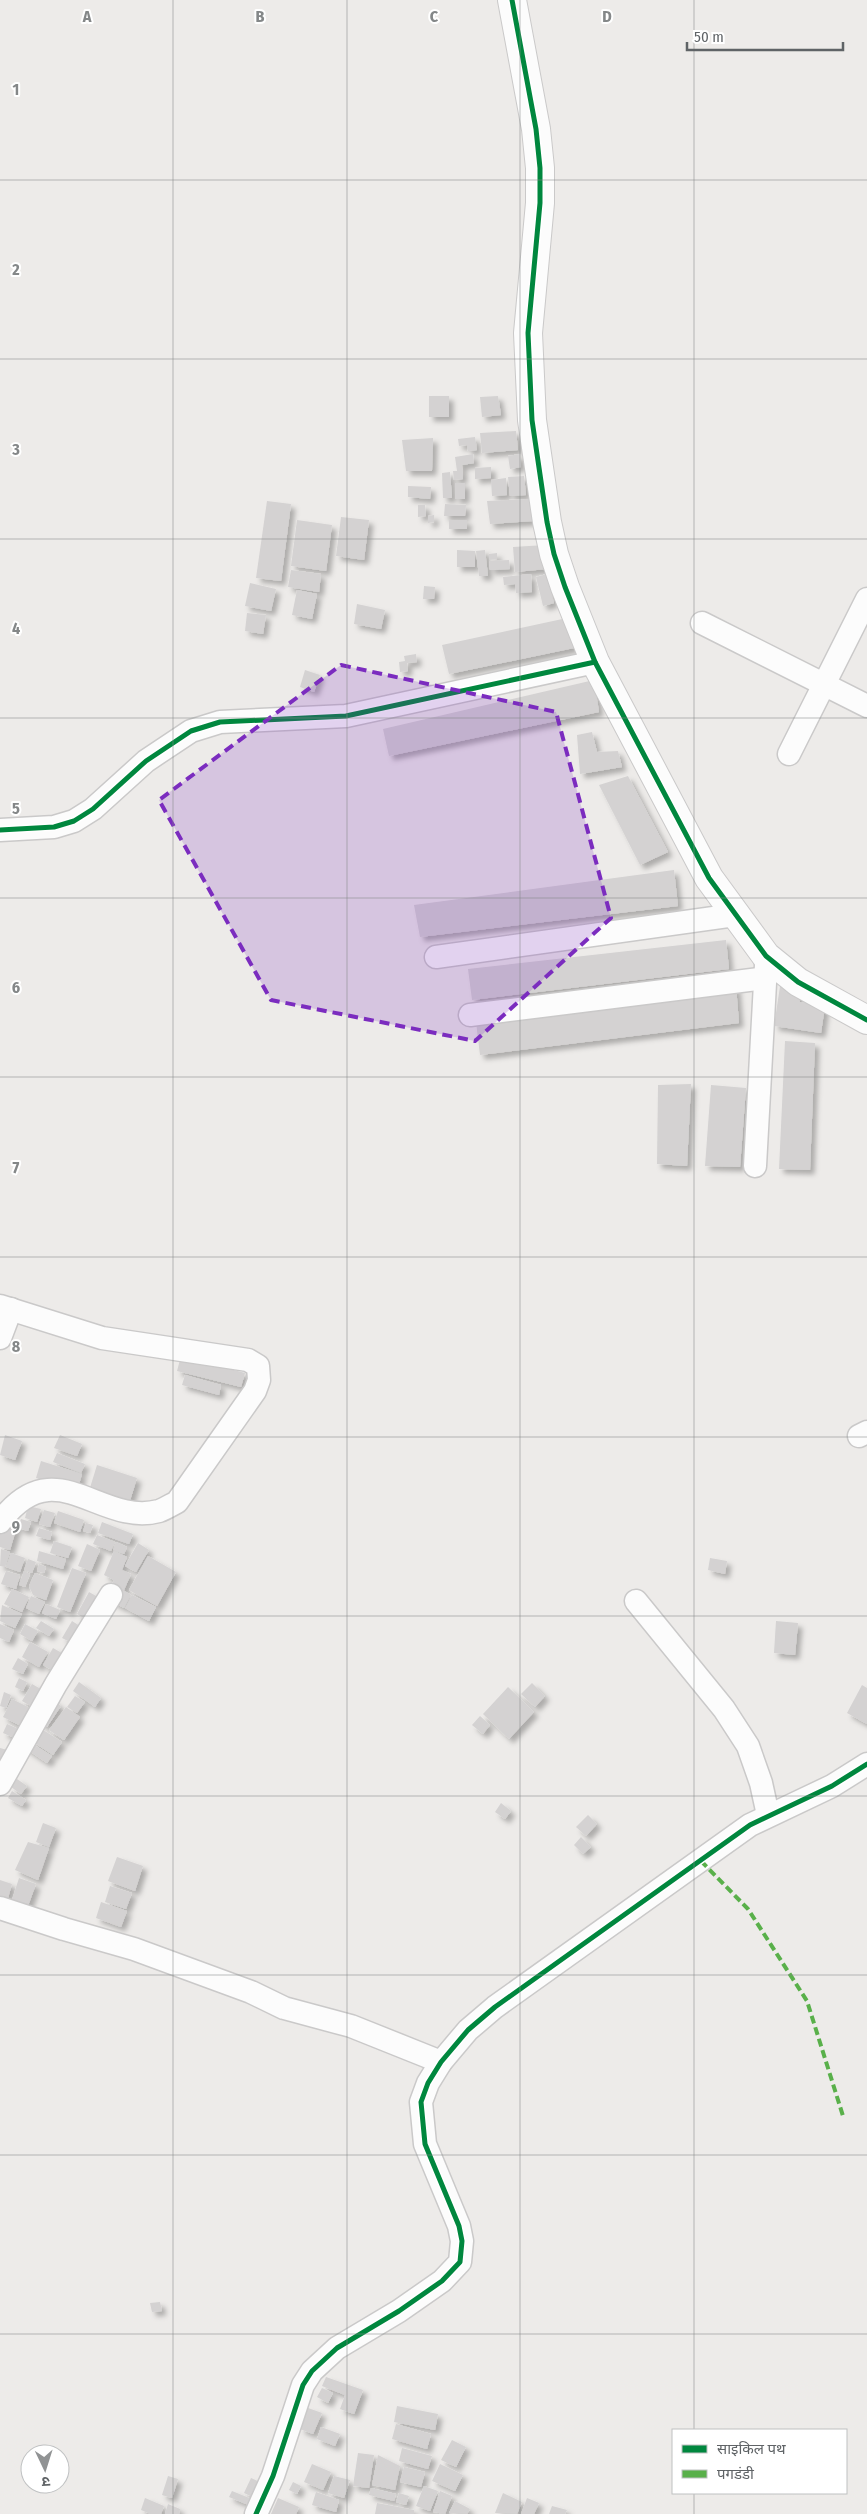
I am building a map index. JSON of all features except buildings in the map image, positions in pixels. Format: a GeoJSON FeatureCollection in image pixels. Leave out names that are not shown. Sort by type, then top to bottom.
{"type":"FeatureCollection","features":[{"type":"Feature","properties":{"kind":"street"},"geometry":{"type":"LineString","coordinates":[[512,0],[536,129],[540,168],[540,203],[528,333],[532,420],[547,522],[554,554],[596,662],[709,878],[735,915],[766,967],[755,1166]]}},
{"type":"Feature","properties":{"kind":"street"},"geometry":{"type":"LineString","coordinates":[[789,754],[867,599]]}},
{"type":"Feature","properties":{"kind":"street"},"geometry":{"type":"LineString","coordinates":[[702,623],[867,706]]}},
{"type":"Feature","properties":{"kind":"street"},"geometry":{"type":"LineString","coordinates":[[0,830],[54,827],[74,821],[92,809],[154,756],[190,731],[220,722],[346,716],[596,662]]}},
{"type":"Feature","properties":{"kind":"street"},"geometry":{"type":"LineString","coordinates":[[436,957],[735,915]]}},
{"type":"Feature","properties":{"kind":"street"},"geometry":{"type":"LineString","coordinates":[[470,1015],[766,967],[798,982],[867,1020]]}},
{"type":"Feature","properties":{"kind":"street"},"geometry":{"type":"LineString","coordinates":[[0,1338],[6,1308],[102,1338],[248,1360],[258,1366],[260,1380],[255,1391],[176,1502],[160,1511],[142,1512],[119,1509],[53,1489],[38,1490],[24,1498],[2,1516]]}},
{"type":"Feature","properties":{"kind":"street"},"geometry":{"type":"LineString","coordinates":[[0,1784],[56,1684],[111,1595]]}},
{"type":"Feature","properties":{"kind":"street"},"geometry":{"type":"LineString","coordinates":[[636,1601],[724,1710],[748,1746],[761,1783],[768,1815]]}},
{"type":"Feature","properties":{"kind":"street"},"geometry":{"type":"LineString","coordinates":[[256,2514],[273,2476],[303,2385],[312,2372],[337,2348],[400,2311],[442,2281],[460,2262],[462,2242],[459,2226],[425,2144],[421,2119],[421,2102],[428,2083],[441,2062],[468,2030],[494,2007],[750,1825],[832,1786],[867,1764]]}},
{"type":"Feature","properties":{"kind":"street"},"geometry":{"type":"LineString","coordinates":[[0,1908],[64,1930],[134,1949],[251,1992],[284,2008],[351,2026],[441,2062]]}},
{"type":"Feature","properties":{"kind":"highlighted area"},"geometry":{"type":"Polygon","coordinates":[[[341,665],[556,712],[611,918],[475,1041],[271,1000],[159,800],[341,665]]]}},
{"type":"Feature","properties":{"kind":"marked path"},"geometry":{"type":"LineString","coordinates":[[701,1861],[748,1909],[807,2001],[843,2116]]}},
{"type":"Feature","properties":{"kind":"cycle path"},"geometry":{"type":"LineString","coordinates":[[512,0],[536,129],[540,168],[540,203],[528,333],[532,420],[547,522],[554,554],[565,587],[595,662],[709,878],[766,956],[798,982],[867,1020]]}},
{"type":"Feature","properties":{"kind":"cycle path"},"geometry":{"type":"LineString","coordinates":[[0,830],[54,827],[74,821],[93,809],[146,761],[191,731],[220,722],[346,716],[595,662]]}},
{"type":"Feature","properties":{"kind":"cycle path"},"geometry":{"type":"LineString","coordinates":[[256,2514],[273,2476],[303,2385],[312,2371],[337,2348],[399,2311],[442,2281],[460,2262],[462,2241],[459,2226],[425,2144],[421,2102],[428,2083],[441,2062],[468,2030],[495,2007],[750,1825],[832,1786],[867,1764]]}}]}
